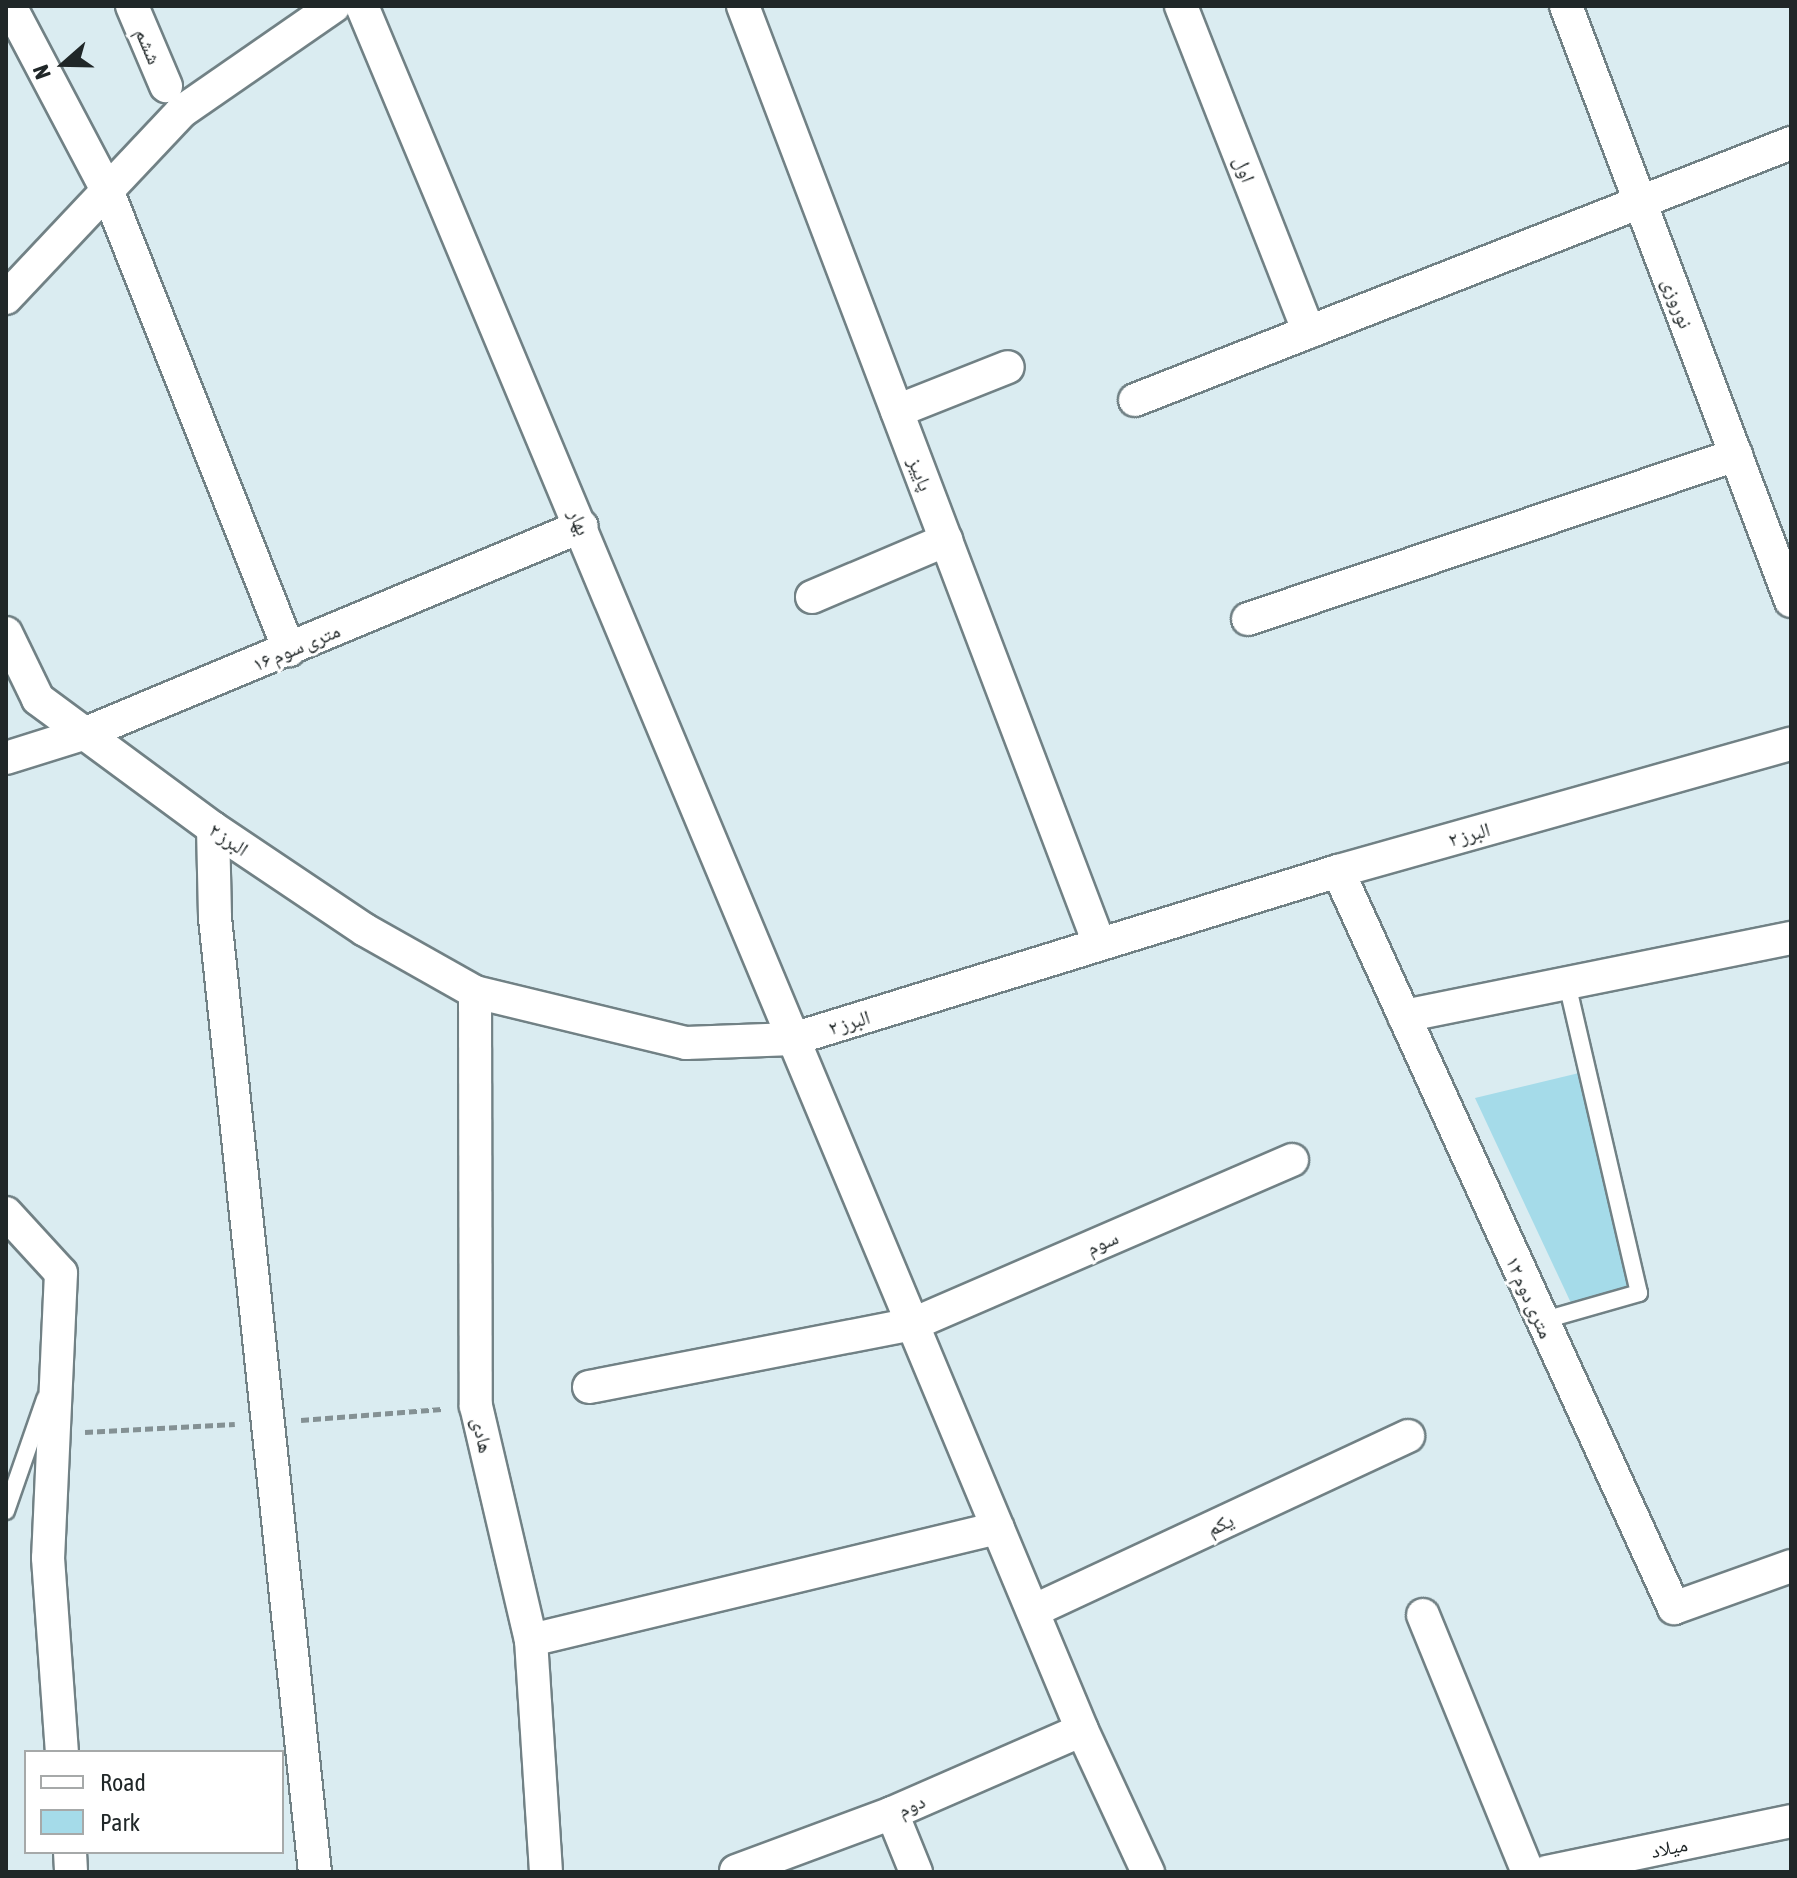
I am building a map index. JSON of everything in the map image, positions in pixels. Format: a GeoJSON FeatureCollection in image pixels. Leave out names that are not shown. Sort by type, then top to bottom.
{"type":"FeatureCollection","features":[{"type":"Feature","properties":{"kind":"street"},"geometry":{"type":"LineString","coordinates":[[10,6],[107,190],[289,650]]}},
{"type":"Feature","properties":{"kind":"street","name":"ششم"},"geometry":{"type":"LineString","coordinates":[[132,6],[166,86]]}},
{"type":"Feature","properties":{"kind":"street"},"geometry":{"type":"LineString","coordinates":[[6,298],[181,112],[334,6]]}},
{"type":"Feature","properties":{"kind":"street","name":"بهار"},"geometry":{"type":"LineString","coordinates":[[362,6],[582,526],[1082,1730],[1148,1872]]}},
{"type":"Feature","properties":{"kind":"street","name":"پاییز"},"geometry":{"type":"LineString","coordinates":[[743,6],[1099,943]]}},
{"type":"Feature","properties":{"kind":"street","name":"اول"},"geometry":{"type":"LineString","coordinates":[[1181,6],[1309,332]]}},
{"type":"Feature","properties":{"kind":"street","name":"نوروزی"},"geometry":{"type":"LineString","coordinates":[[1566,6],[1791,601]]}},
{"type":"Feature","properties":{"kind":"street"},"geometry":{"type":"LineString","coordinates":[[1135,400],[1791,143]]}},
{"type":"Feature","properties":{"kind":"street"},"geometry":{"type":"LineString","coordinates":[[897,411],[1008,367]]}},
{"type":"Feature","properties":{"kind":"street"},"geometry":{"type":"LineString","coordinates":[[1248,619],[1736,455]]}},
{"type":"Feature","properties":{"kind":"street","name":"۱۶ متری سوم"},"geometry":{"type":"LineString","coordinates":[[6,758],[86,733],[582,526]]}},
{"type":"Feature","properties":{"kind":"street"},"geometry":{"type":"LineString","coordinates":[[812,597],[946,540]]}},
{"type":"Feature","properties":{"kind":"street","name":"البرز ۲"},"geometry":{"type":"LineString","coordinates":[[6,633],[38,699],[213,828],[365,930],[475,992],[686,1043],[793,1039],[1338,871],[1791,744]]}},
{"type":"Feature","properties":{"kind":"street"},"geometry":{"type":"LineString","coordinates":[[213,828],[215,918],[315,1872]]}},
{"type":"Feature","properties":{"kind":"street","name":"۱۲ متری دوم"},"geometry":{"type":"LineString","coordinates":[[1338,871],[1674,1608],[1791,1566]]}},
{"type":"Feature","properties":{"kind":"street"},"geometry":{"type":"LineString","coordinates":[[1404,1016],[1568,987],[1791,938]]}},
{"type":"Feature","properties":{"kind":"street","name":"هادی"},"geometry":{"type":"LineString","coordinates":[[475,992],[476,1406],[531,1640],[546,1872]]}},
{"type":"Feature","properties":{"kind":"street","name":"سوم"},"geometry":{"type":"LineString","coordinates":[[589,1387],[913,1324],[1292,1160]]}},
{"type":"Feature","properties":{"kind":"street"},"geometry":{"type":"LineString","coordinates":[[6,1213],[61,1273],[48,1558],[62,1750]]}},
{"type":"Feature","properties":{"kind":"street","name":"یکم"},"geometry":{"type":"LineString","coordinates":[[1033,1611],[1408,1436]]}},
{"type":"Feature","properties":{"kind":"street"},"geometry":{"type":"LineString","coordinates":[[531,1640],[998,1528]]}},
{"type":"Feature","properties":{"kind":"street"},"geometry":{"type":"LineString","coordinates":[[1423,1615],[1528,1872]]}},
{"type":"Feature","properties":{"kind":"street","name":"دوم"},"geometry":{"type":"LineString","coordinates":[[736,1871],[892,1813],[1082,1730]]}},
{"type":"Feature","properties":{"kind":"street"},"geometry":{"type":"LineString","coordinates":[[892,1813],[916,1872]]}},
{"type":"Feature","properties":{"kind":"street","name":"میلاد"},"geometry":{"type":"LineString","coordinates":[[1547,1872],[1626,1864],[1791,1821]]}},
{"type":"Feature","properties":{"kind":"lane"},"geometry":{"type":"LineString","coordinates":[[1541,1321],[1639,1293],[1568,987]]}},
{"type":"Feature","properties":{"kind":"lane"},"geometry":{"type":"LineString","coordinates":[[6,1511],[55,1370]]}},
{"type":"Feature","properties":{"kind":"green space"},"geometry":{"type":"Polygon","coordinates":[[[1579,1073],[1629,1286],[1571,1303],[1475,1098],[1579,1073]]]}}]}
